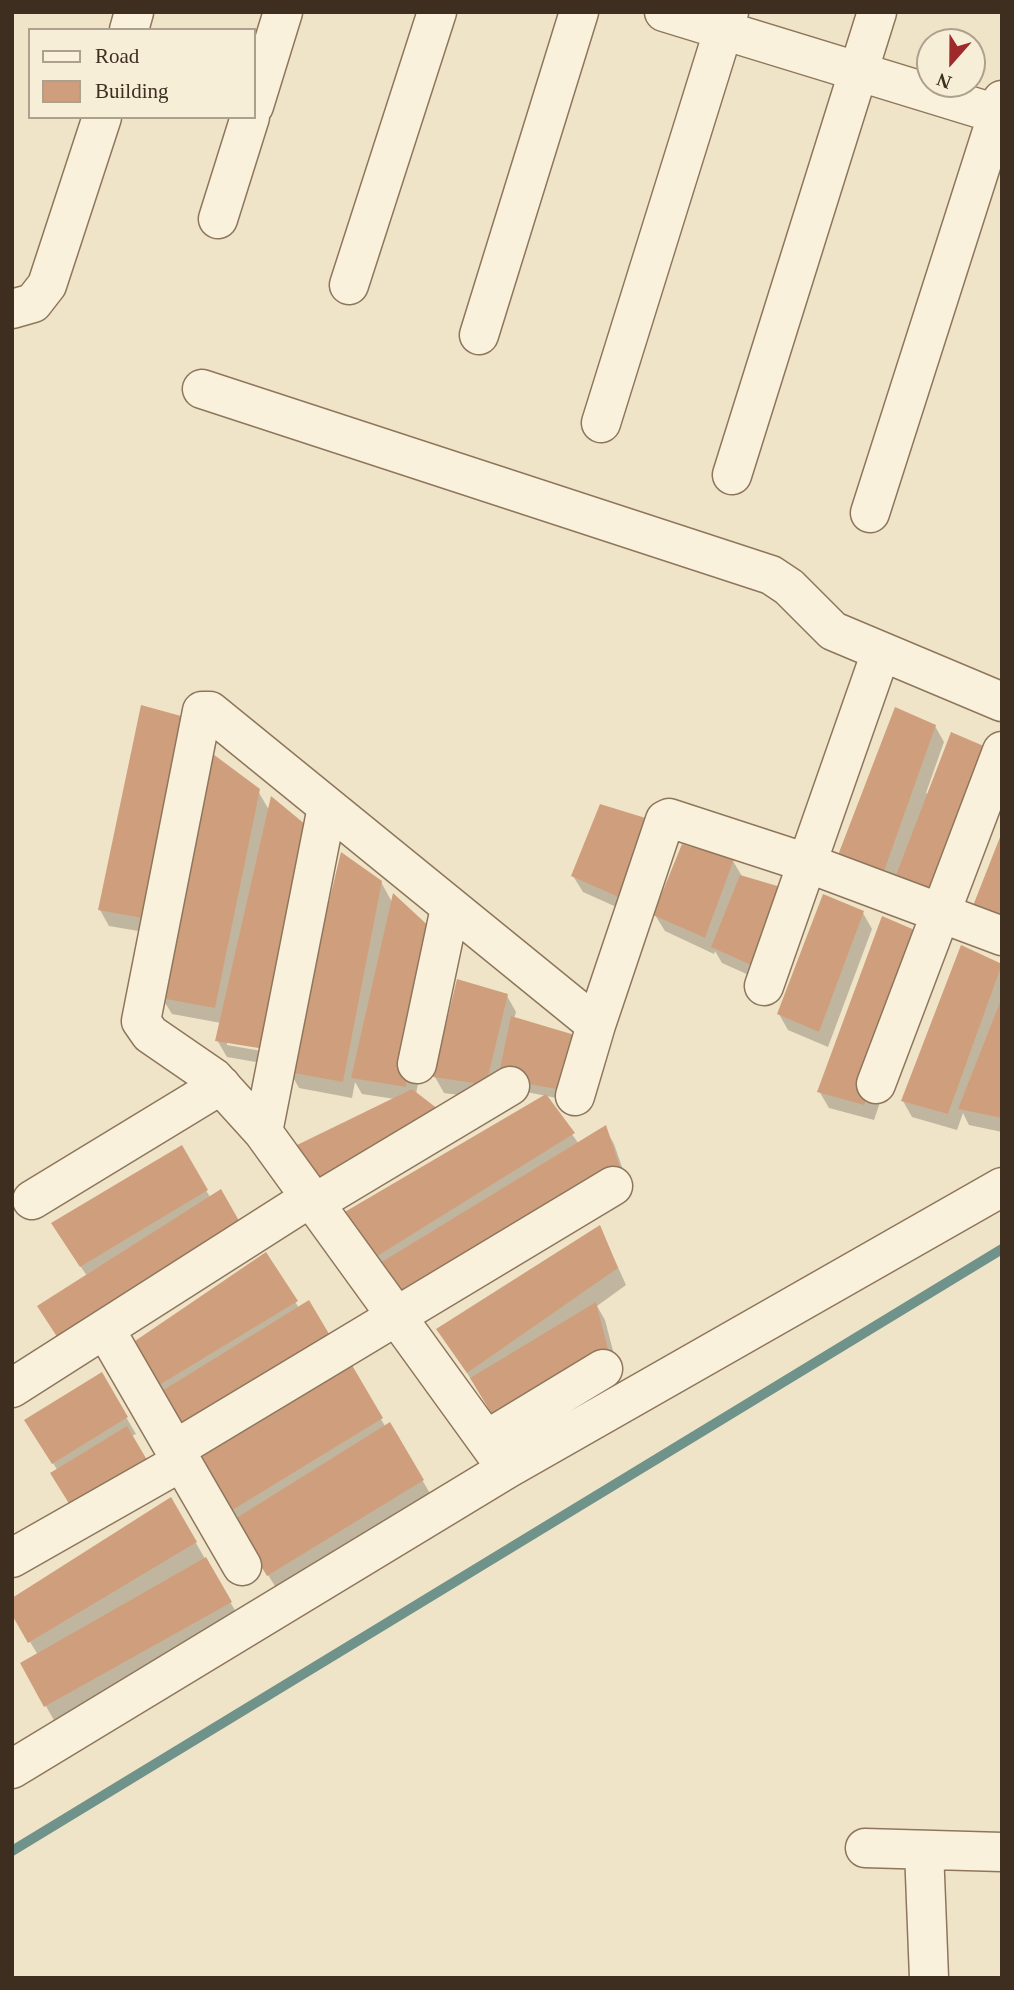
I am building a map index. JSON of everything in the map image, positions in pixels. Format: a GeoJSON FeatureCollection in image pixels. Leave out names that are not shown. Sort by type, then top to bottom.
{"type":"FeatureCollection","features":[{"type":"Feature","properties":{"kind":"street"},"geometry":{"type":"LineString","coordinates":[[256,100],[283,12]]}},
{"type":"Feature","properties":{"kind":"street"},"geometry":{"type":"LineString","coordinates":[[349,285],[437,12]]}},
{"type":"Feature","properties":{"kind":"street"},"geometry":{"type":"LineString","coordinates":[[480,335],[579,12]]}},
{"type":"Feature","properties":{"kind":"street"},"geometry":{"type":"LineString","coordinates":[[664,12],[726,21],[857,71],[999,107],[870,513]]}},
{"type":"Feature","properties":{"kind":"street"},"geometry":{"type":"LineString","coordinates":[[732,475],[877,12]]}},
{"type":"Feature","properties":{"kind":"street"},"geometry":{"type":"LineString","coordinates":[[601,423],[726,21]]}},
{"type":"Feature","properties":{"kind":"street"},"geometry":{"type":"LineString","coordinates":[[12,309],[33,303],[47,285],[101,119]]}},
{"type":"Feature","properties":{"kind":"street"},"geometry":{"type":"LineString","coordinates":[[218,219],[249,119]]}},
{"type":"Feature","properties":{"kind":"street"},"geometry":{"type":"LineString","coordinates":[[202,389],[771,575],[789,587],[833,631],[1002,702]]}},
{"type":"Feature","properties":{"kind":"street"},"geometry":{"type":"LineString","coordinates":[[764,986],[881,652]]}},
{"type":"Feature","properties":{"kind":"street"},"geometry":{"type":"LineString","coordinates":[[497,1454],[263,1132],[221,1085],[150,1034],[141,1021],[202,711],[210,711],[596,1025]]}},
{"type":"Feature","properties":{"kind":"street"},"geometry":{"type":"LineString","coordinates":[[876,1084],[1002,751]]}},
{"type":"Feature","properties":{"kind":"street"},"geometry":{"type":"LineString","coordinates":[[263,1132],[327,807]]}},
{"type":"Feature","properties":{"kind":"street"},"geometry":{"type":"LineString","coordinates":[[575,1096],[665,820],[674,818],[807,863],[1002,936]]}},
{"type":"Feature","properties":{"kind":"street"},"geometry":{"type":"LineString","coordinates":[[417,1064],[450,908]]}},
{"type":"Feature","properties":{"kind":"street"},"geometry":{"type":"LineString","coordinates":[[32,1200],[221,1085]]}},
{"type":"Feature","properties":{"kind":"street"},"geometry":{"type":"LineString","coordinates":[[12,1388],[312,1201],[510,1086]]}},
{"type":"Feature","properties":{"kind":"street"},"geometry":{"type":"LineString","coordinates":[[12,1558],[178,1456],[395,1316],[613,1186]]}},
{"type":"Feature","properties":{"kind":"street"},"geometry":{"type":"LineString","coordinates":[[12,1769],[497,1454],[1002,1187]]}},
{"type":"Feature","properties":{"kind":"street"},"geometry":{"type":"LineString","coordinates":[[105,1329],[242,1566]]}},
{"type":"Feature","properties":{"kind":"street"},"geometry":{"type":"LineString","coordinates":[[497,1454],[603,1369]]}},
{"type":"Feature","properties":{"kind":"street"},"geometry":{"type":"LineString","coordinates":[[865,1848],[1002,1852]]}},
{"type":"Feature","properties":{"kind":"street"},"geometry":{"type":"LineString","coordinates":[[924,1850],[929,1978]]}},
{"type":"Feature","properties":{"kind":"building"},"geometry":{"type":"Polygon","coordinates":[[[141,705],[192,719],[153,920],[98,910],[141,705]]]}},
{"type":"Feature","properties":{"kind":"building"},"geometry":{"type":"Polygon","coordinates":[[[895,707],[936,725],[882,877],[835,863],[895,707]]]}},
{"type":"Feature","properties":{"kind":"building"},"geometry":{"type":"Polygon","coordinates":[[[951,732],[993,750],[938,901],[891,888],[951,732]]]}},
{"type":"Feature","properties":{"kind":"building"},"geometry":{"type":"Polygon","coordinates":[[[213,754],[260,789],[215,1008],[160,998],[213,754]]]}},
{"type":"Feature","properties":{"kind":"building"},"geometry":{"type":"Polygon","coordinates":[[[271,796],[312,830],[271,1050],[215,1041],[271,796]]]}},
{"type":"Feature","properties":{"kind":"building"},"geometry":{"type":"Polygon","coordinates":[[[600,804],[652,820],[623,899],[571,876],[600,804]]]}},
{"type":"Feature","properties":{"kind":"building"},"geometry":{"type":"Polygon","coordinates":[[[1002,832],[1002,925],[969,916],[1002,832]]]}},
{"type":"Feature","properties":{"kind":"building"},"geometry":{"type":"Polygon","coordinates":[[[682,844],[734,859],[705,938],[653,915],[682,844]]]}},
{"type":"Feature","properties":{"kind":"building"},"geometry":{"type":"Polygon","coordinates":[[[341,852],[382,881],[343,1082],[288,1072],[341,852]]]}},
{"type":"Feature","properties":{"kind":"building"},"geometry":{"type":"Polygon","coordinates":[[[740,875],[791,890],[762,970],[711,947],[740,875]]]}},
{"type":"Feature","properties":{"kind":"building"},"geometry":{"type":"Polygon","coordinates":[[[393,893],[434,931],[406,1087],[351,1078],[393,893]]]}},
{"type":"Feature","properties":{"kind":"building"},"geometry":{"type":"Polygon","coordinates":[[[823,894],[864,911],[819,1032],[777,1014],[823,894]]]}},
{"type":"Feature","properties":{"kind":"building"},"geometry":{"type":"Polygon","coordinates":[[[882,916],[924,934],[864,1105],[817,1092],[882,916]]]}},
{"type":"Feature","properties":{"kind":"building"},"geometry":{"type":"Polygon","coordinates":[[[961,945],[1002,964],[948,1114],[901,1101],[961,945]]]}},
{"type":"Feature","properties":{"kind":"building"},"geometry":{"type":"Polygon","coordinates":[[[457,979],[508,994],[486,1085],[433,1077],[457,979]]]}},
{"type":"Feature","properties":{"kind":"building"},"geometry":{"type":"Polygon","coordinates":[[[1002,997],[1002,1118],[958,1109],[1002,997]]]}},
{"type":"Feature","properties":{"kind":"building"},"geometry":{"type":"Polygon","coordinates":[[[511,1016],[578,1036],[566,1091],[498,1078],[511,1016]]]}},
{"type":"Feature","properties":{"kind":"building"},"geometry":{"type":"Polygon","coordinates":[[[412,1089],[447,1116],[321,1191],[293,1147],[412,1089]]]}},
{"type":"Feature","properties":{"kind":"building"},"geometry":{"type":"Polygon","coordinates":[[[546,1094],[575,1133],[371,1260],[343,1213],[546,1094]]]}},
{"type":"Feature","properties":{"kind":"building"},"geometry":{"type":"Polygon","coordinates":[[[606,1125],[622,1173],[407,1301],[380,1263],[606,1125]]]}},
{"type":"Feature","properties":{"kind":"building"},"geometry":{"type":"Polygon","coordinates":[[[182,1145],[208,1190],[80,1267],[51,1223],[182,1145]]]}},
{"type":"Feature","properties":{"kind":"building"},"geometry":{"type":"Polygon","coordinates":[[[221,1189],[246,1233],[65,1349],[37,1306],[221,1189]]]}},
{"type":"Feature","properties":{"kind":"building"},"geometry":{"type":"Polygon","coordinates":[[[600,1225],[618,1268],[467,1373],[436,1329],[600,1225]]]}},
{"type":"Feature","properties":{"kind":"building"},"geometry":{"type":"Polygon","coordinates":[[[266,1252],[298,1301],[156,1387],[135,1341],[266,1252]]]}},
{"type":"Feature","properties":{"kind":"building"},"geometry":{"type":"Polygon","coordinates":[[[309,1300],[335,1344],[179,1440],[157,1394],[309,1300]]]}},
{"type":"Feature","properties":{"kind":"building"},"geometry":{"type":"Polygon","coordinates":[[[596,1302],[610,1357],[499,1426],[470,1378],[596,1302]]]}},
{"type":"Feature","properties":{"kind":"building"},"geometry":{"type":"Polygon","coordinates":[[[349,1360],[383,1418],[226,1514],[192,1458],[349,1360]]]}},
{"type":"Feature","properties":{"kind":"building"},"geometry":{"type":"Polygon","coordinates":[[[102,1372],[128,1417],[52,1464],[24,1420],[102,1372]]]}},
{"type":"Feature","properties":{"kind":"building"},"geometry":{"type":"Polygon","coordinates":[[[390,1422],[424,1480],[267,1576],[233,1520],[390,1422]]]}},
{"type":"Feature","properties":{"kind":"building"},"geometry":{"type":"Polygon","coordinates":[[[127,1426],[153,1470],[78,1518],[50,1473],[127,1426]]]}},
{"type":"Feature","properties":{"kind":"building"},"geometry":{"type":"Polygon","coordinates":[[[171,1497],[197,1542],[28,1643],[12,1615],[12,1598],[171,1497]]]}},
{"type":"Feature","properties":{"kind":"building"},"geometry":{"type":"Polygon","coordinates":[[[206,1557],[232,1602],[44,1707],[20,1663],[206,1557]]]}},
{"type":"Feature","properties":{"kind":"waterway"},"geometry":{"type":"LineString","coordinates":[[12,1851],[1002,1249]]}}]}
